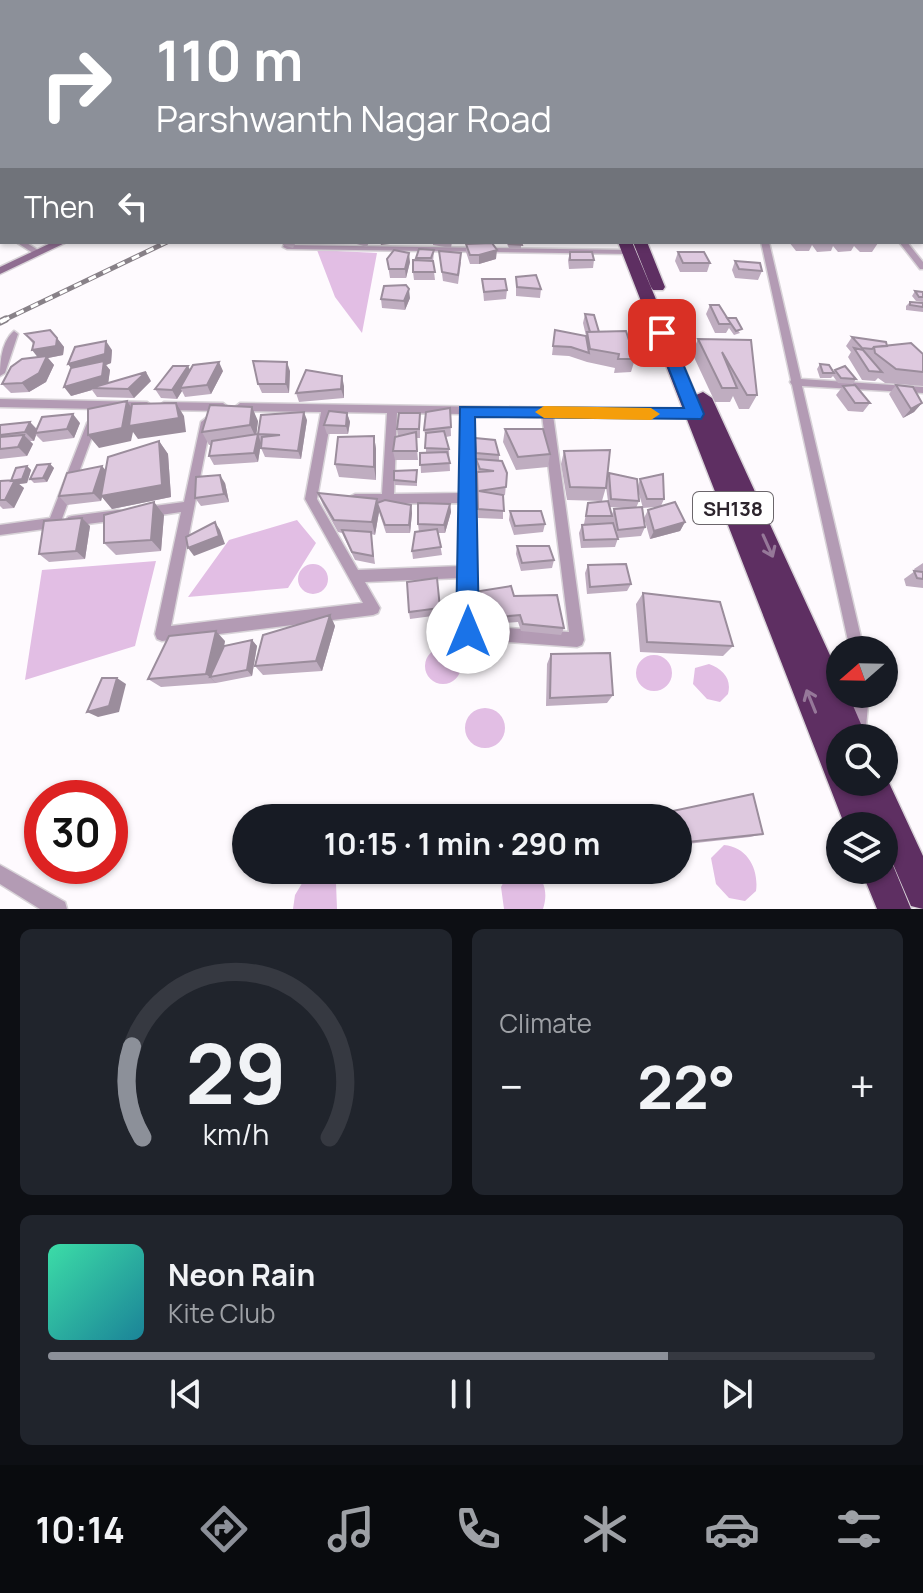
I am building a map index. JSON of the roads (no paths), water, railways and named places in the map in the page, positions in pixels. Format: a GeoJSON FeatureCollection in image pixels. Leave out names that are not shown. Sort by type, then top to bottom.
{"type":"FeatureCollection","features":[{"type":"Feature","properties":{"kind":"highway","name":"SH138"},"geometry":{"type":"LineString","coordinates":[[632,245],[695,414],[826,739]]}},
{"type":"Feature","properties":{"kind":"highway"},"geometry":{"type":"LineString","coordinates":[[632,245],[849,724]]}},
{"type":"Feature","properties":{"kind":"highway"},"geometry":{"type":"LineString","coordinates":[[879,796],[923,894]]}},
{"type":"Feature","properties":{"kind":"highway"},"geometry":{"type":"LineString","coordinates":[[884,884],[894,909]]}},
{"type":"Feature","properties":{"kind":"street"},"geometry":{"type":"LineString","coordinates":[[23,244],[39,253]]}},
{"type":"Feature","properties":{"kind":"street"},"geometry":{"type":"LineString","coordinates":[[0,271],[58,244]]}},
{"type":"Feature","properties":{"kind":"street"},"geometry":{"type":"LineString","coordinates":[[765,244],[854,636]]}},
{"type":"Feature","properties":{"kind":"street"},"geometry":{"type":"LineString","coordinates":[[287,247],[632,245]]}},
{"type":"Feature","properties":{"kind":"street"},"geometry":{"type":"LineString","coordinates":[[906,245],[923,249]]}},
{"type":"Feature","properties":{"kind":"street"},"geometry":{"type":"LineString","coordinates":[[906,245],[923,267]]}},
{"type":"Feature","properties":{"kind":"street"},"geometry":{"type":"LineString","coordinates":[[0,373],[14,334]]}},
{"type":"Feature","properties":{"kind":"street"},"geometry":{"type":"LineString","coordinates":[[795,382],[923,390]]}},
{"type":"Feature","properties":{"kind":"street"},"geometry":{"type":"LineString","coordinates":[[0,403],[695,414]]}},
{"type":"Feature","properties":{"kind":"street"},"geometry":{"type":"LineString","coordinates":[[54,523],[99,405]]}},
{"type":"Feature","properties":{"kind":"street"},"geometry":{"type":"LineString","coordinates":[[209,407],[162,634],[373,608],[311,499],[327,409]]}},
{"type":"Feature","properties":{"kind":"street"},"geometry":{"type":"LineString","coordinates":[[388,499],[392,410]]}},
{"type":"Feature","properties":{"kind":"street"},"geometry":{"type":"LineString","coordinates":[[466,411],[468,632],[577,640],[547,412]]}},
{"type":"Feature","properties":{"kind":"street"},"geometry":{"type":"LineString","coordinates":[[342,499],[467,498]]}},
{"type":"Feature","properties":{"kind":"street"},"geometry":{"type":"LineString","coordinates":[[311,499],[326,499]]}},
{"type":"Feature","properties":{"kind":"street"},"geometry":{"type":"LineString","coordinates":[[0,530],[188,506]]}},
{"type":"Feature","properties":{"kind":"street"},"geometry":{"type":"LineString","coordinates":[[355,576],[467,572]]}},
{"type":"Feature","properties":{"kind":"street"},"geometry":{"type":"LineString","coordinates":[[0,874],[58,909]]}},
{"type":"Feature","properties":{"kind":"railway"},"geometry":{"type":"LineString","coordinates":[[2,321],[163,244]]}},
{"type":"Feature","properties":{"kind":"railway"},"geometry":{"type":"LineString","coordinates":[[2,321],[6,319]]}}]}
